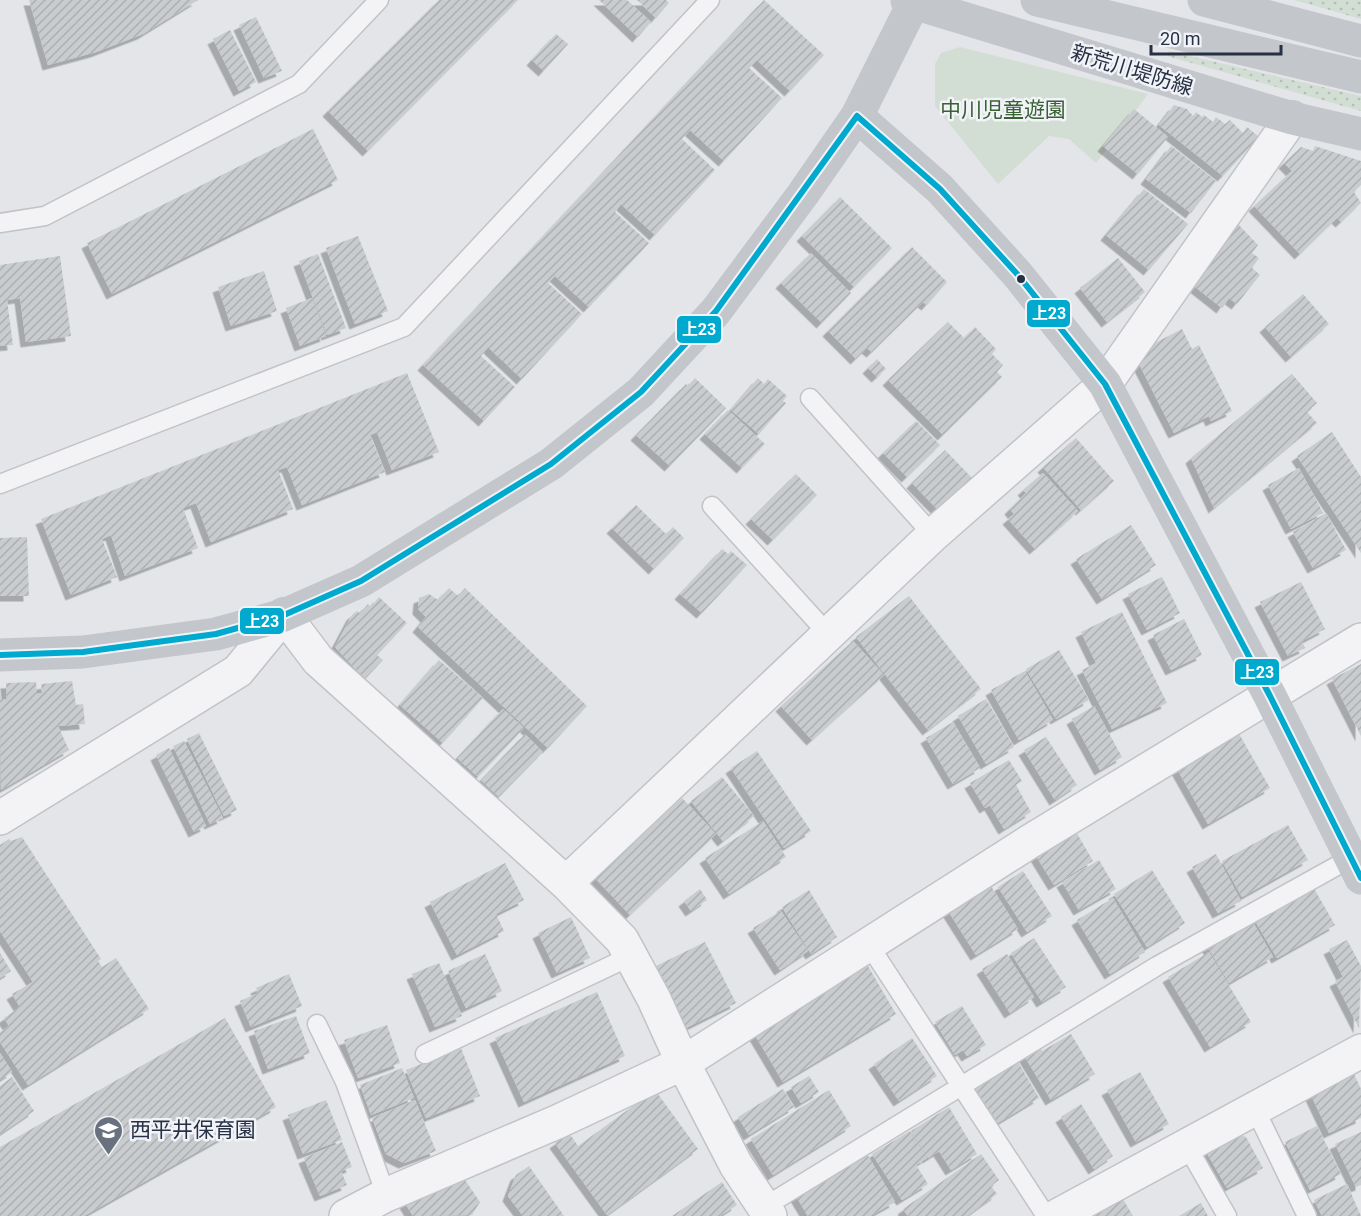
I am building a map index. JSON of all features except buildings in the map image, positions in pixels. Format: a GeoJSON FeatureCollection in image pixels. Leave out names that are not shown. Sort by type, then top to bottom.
{"type":"FeatureCollection","features":[{"type":"Feature","properties":{"kind":"street"},"geometry":{"type":"LineString","coordinates":[[1037,0],[1361,77]]}},
{"type":"Feature","properties":{"kind":"street"},"geometry":{"type":"LineString","coordinates":[[1204,0],[1361,42]]}},
{"type":"Feature","properties":{"kind":"street"},"geometry":{"type":"LineString","coordinates":[[0,655],[94,651],[216,634],[284,615],[361,581],[541,471],[641,392],[716,311],[857,116],[917,2]]}},
{"type":"Feature","properties":{"kind":"street","name":"新荒川堤防線"},"geometry":{"type":"LineString","coordinates":[[917,2],[1292,117],[1361,134]]}},
{"type":"Feature","properties":{"kind":"street"},"geometry":{"type":"LineString","coordinates":[[857,116],[948,198],[1018,275],[1105,384],[1270,696],[1356,868]]}},
{"type":"Feature","properties":{"kind":"street"},"geometry":{"type":"LineString","coordinates":[[566,883],[933,535],[1105,384],[1292,117]]}},
{"type":"Feature","properties":{"kind":"street"},"geometry":{"type":"LineString","coordinates":[[0,818],[238,671],[284,615]]}},
{"type":"Feature","properties":{"kind":"street"},"geometry":{"type":"LineString","coordinates":[[284,615],[318,660],[566,883],[622,940],[654,999],[683,1063],[736,1166],[767,1212]]}},
{"type":"Feature","properties":{"kind":"street"},"geometry":{"type":"LineString","coordinates":[[346,1216],[392,1206],[557,1122],[683,1063],[1029,842],[1361,640]]}},
{"type":"Feature","properties":{"kind":"street"},"geometry":{"type":"LineString","coordinates":[[1057,1216],[1361,1051]]}},
{"type":"Feature","properties":{"kind":"lane"},"geometry":{"type":"LineString","coordinates":[[0,223],[45,216],[299,84],[379,0]]}},
{"type":"Feature","properties":{"kind":"lane"},"geometry":{"type":"LineString","coordinates":[[0,484],[404,327],[710,0]]}},
{"type":"Feature","properties":{"kind":"lane"},"geometry":{"type":"LineString","coordinates":[[810,398],[933,535]]}},
{"type":"Feature","properties":{"kind":"lane"},"geometry":{"type":"LineString","coordinates":[[712,506],[829,635]]}},
{"type":"Feature","properties":{"kind":"lane"},"geometry":{"type":"LineString","coordinates":[[767,1212],[960,1087],[1157,966],[1356,868]]}},
{"type":"Feature","properties":{"kind":"lane"},"geometry":{"type":"LineString","coordinates":[[869,945],[1046,1216]]}},
{"type":"Feature","properties":{"kind":"lane"},"geometry":{"type":"LineString","coordinates":[[425,1054],[631,956]]}},
{"type":"Feature","properties":{"kind":"lane"},"geometry":{"type":"LineString","coordinates":[[317,1024],[345,1082],[392,1206]]}},
{"type":"Feature","properties":{"kind":"lane"},"geometry":{"type":"LineString","coordinates":[[1255,1109],[1307,1216]]}},
{"type":"Feature","properties":{"kind":"lane"},"geometry":{"type":"LineString","coordinates":[[1187,1146],[1227,1216]]}},
{"type":"Feature","properties":{"kind":"green space"},"geometry":{"type":"Polygon","coordinates":[[[1294,0],[1361,0],[1361,19],[1294,0]]]}},
{"type":"Feature","properties":{"kind":"green space","name":"中川児童遊園"},"geometry":{"type":"Polygon","coordinates":[[[960,47],[1148,94],[1096,163],[1069,139],[1049,136],[998,184],[935,106],[935,64],[941,53],[960,47]]]}},
{"type":"Feature","properties":{"kind":"green space"},"geometry":{"type":"Polygon","coordinates":[[[1169,51],[1361,96],[1361,111],[1167,56],[1169,51]]]}},
{"type":"Feature","properties":{"kind":"transit line","name":"上23"},"geometry":{"type":"LineString","coordinates":[[857,116],[940,189],[1018,275],[1105,384],[1270,696],[1361,878]]}},
{"type":"Feature","properties":{"kind":"transit line","name":"上23"},"geometry":{"type":"LineString","coordinates":[[0,655],[83,652],[216,634],[284,615],[361,581],[551,464],[641,392],[716,311],[857,116]]}},
{"type":"Feature","properties":{"kind":"place","name":"西平井保育園"},"geometry":{"type":"Point","coordinates":[109,1156]}}]}
